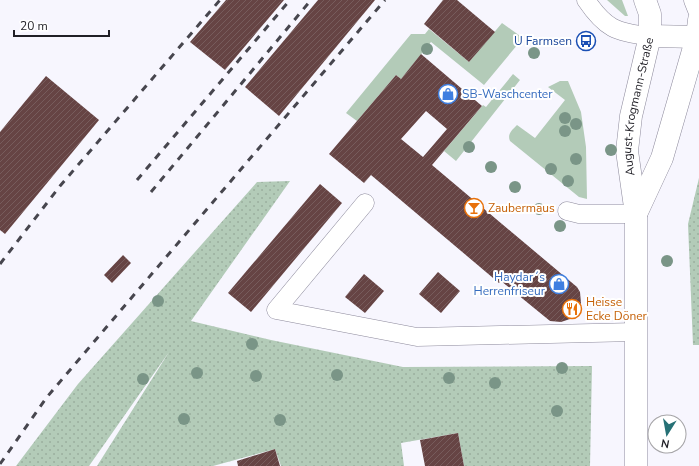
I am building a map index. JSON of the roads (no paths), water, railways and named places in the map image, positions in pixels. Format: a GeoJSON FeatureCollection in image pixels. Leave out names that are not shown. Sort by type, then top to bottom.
{"type":"FeatureCollection","features":[{"type":"Feature","properties":{"kind":"main road","name":"August-Krogmann-Straße"},"geometry":{"type":"LineString","coordinates":[[636,466],[636,214],[627,151],[631,116],[650,36],[650,14],[645,0]]}},
{"type":"Feature","properties":{"kind":"main road","name":"August-Krogmann-Straße"},"geometry":{"type":"LineString","coordinates":[[636,214],[662,158],[697,14]]}},
{"type":"Feature","properties":{"kind":"main road"},"geometry":{"type":"LineString","coordinates":[[650,36],[697,14]]}},
{"type":"Feature","properties":{"kind":"lane"},"geometry":{"type":"LineString","coordinates":[[586,0],[597,17],[609,26],[628,34],[650,36]]}},
{"type":"Feature","properties":{"kind":"lane"},"geometry":{"type":"LineString","coordinates":[[365,203],[276,310],[417,338],[635,332]]}},
{"type":"Feature","properties":{"kind":"lane"},"geometry":{"type":"LineString","coordinates":[[567,211],[579,214],[636,214]]}},
{"type":"Feature","properties":{"kind":"railway"},"geometry":{"type":"LineString","coordinates":[[0,264],[60,186],[220,0]]}},
{"type":"Feature","properties":{"kind":"railway"},"geometry":{"type":"LineString","coordinates":[[137,180],[290,0]]}},
{"type":"Feature","properties":{"kind":"railway"},"geometry":{"type":"LineString","coordinates":[[151,192],[311,0]]}},
{"type":"Feature","properties":{"kind":"railway"},"geometry":{"type":"LineString","coordinates":[[0,464],[47,397],[385,0]]}},
{"type":"Feature","properties":{"kind":"place","name":"U Farmsen"},"geometry":{"type":"Point","coordinates":[586,41]}},
{"type":"Feature","properties":{"kind":"place","name":"SB-Waschcenter"},"geometry":{"type":"Point","coordinates":[448,94]}},
{"type":"Feature","properties":{"kind":"place","name":"Zaubermaus"},"geometry":{"type":"Point","coordinates":[474,208]}},
{"type":"Feature","properties":{"kind":"place","name":"Haydar´s Herrenfriseur"},"geometry":{"type":"Point","coordinates":[559,284]}},
{"type":"Feature","properties":{"kind":"place","name":"Heisse Ecke Döner"},"geometry":{"type":"Point","coordinates":[572,309]}}]}
